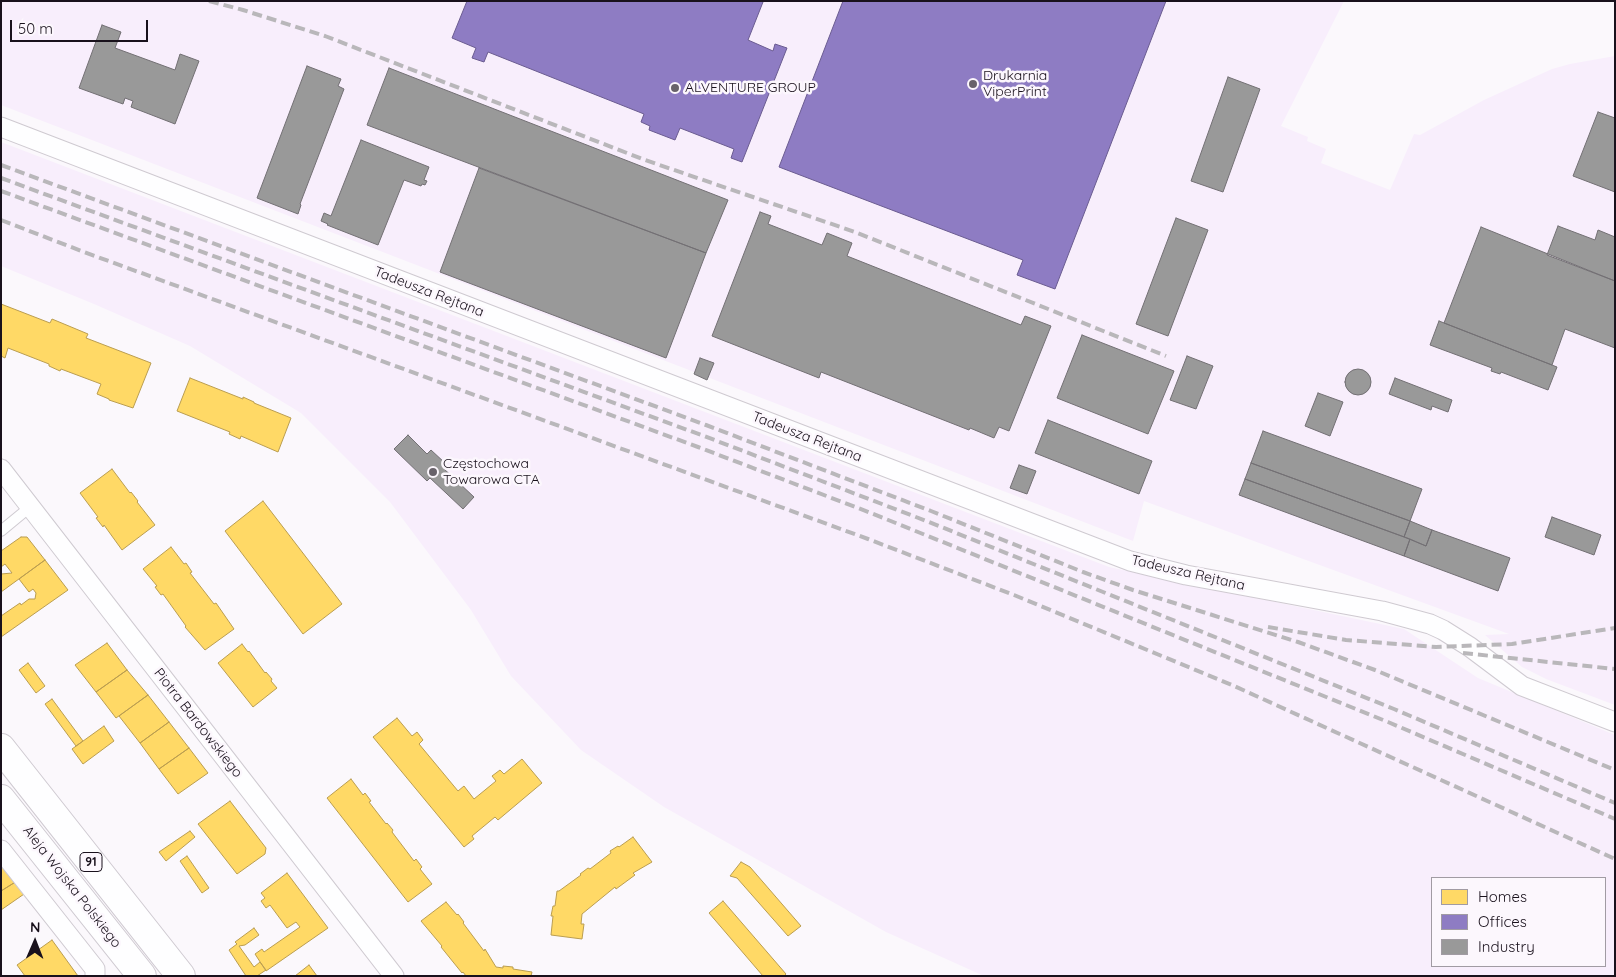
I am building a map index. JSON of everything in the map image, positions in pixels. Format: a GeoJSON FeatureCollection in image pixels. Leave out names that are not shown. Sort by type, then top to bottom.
{"type":"FeatureCollection","features":[{"type":"Feature","properties":{"kind":"main road","name":"91"},"geometry":{"type":"LineString","coordinates":[[1,748],[181,976]]}},
{"type":"Feature","properties":{"kind":"main road","name":"Aleja Wojska Polskiego"},"geometry":{"type":"LineString","coordinates":[[1,799],[142,976]]}},
{"type":"Feature","properties":{"kind":"street","name":"Tadeusza Rejtana"},"geometry":{"type":"LineString","coordinates":[[1,127],[1130,560],[1186,575],[1382,611],[1430,624],[1470,647],[1522,686],[1615,722]]}},
{"type":"Feature","properties":{"kind":"street","name":"Piotra Bardowskiego"},"geometry":{"type":"LineString","coordinates":[[1,469],[394,976]]}},
{"type":"Feature","properties":{"kind":"street"},"geometry":{"type":"LineString","coordinates":[[1,850],[95,969],[96,976]]}},
{"type":"Feature","properties":{"kind":"lane"},"geometry":{"type":"LineString","coordinates":[[1,531],[30,507]]}},
{"type":"Feature","properties":{"kind":"shaded area"},"geometry":{"type":"Polygon","coordinates":[[[1,1],[1344,1],[1281,126],[1308,137],[1307,141],[1326,149],[1321,163],[1390,190],[1414,134],[1420,135],[1484,100],[1552,69],[1615,56],[1615,705],[1546,679],[1522,667],[1485,635],[1509,634],[1144,501],[1133,541],[1,105],[1,1]]]}},
{"type":"Feature","properties":{"kind":"shaded area"},"geometry":{"type":"Polygon","coordinates":[[[1,142],[1109,567],[1404,629],[1478,678],[1615,735],[1615,976],[984,976],[886,932],[664,807],[581,750],[511,676],[471,610],[390,502],[301,413],[190,346],[1,266],[1,142]]]}},
{"type":"Feature","properties":{"kind":"building: Homes"},"geometry":{"type":"Polygon","coordinates":[[[1,304],[50,323],[52,319],[88,334],[86,338],[151,363],[133,408],[97,394],[101,384],[61,369],[60,371],[49,366],[49,364],[8,348],[5,358],[1,356],[1,304]]]}},
{"type":"Feature","properties":{"kind":"building: Homes"},"geometry":{"type":"Polygon","coordinates":[[[190,378],[243,399],[243,397],[291,418],[278,452],[241,436],[240,439],[229,434],[230,432],[177,411],[190,378]]]}},
{"type":"Feature","properties":{"kind":"building: Homes"},"geometry":{"type":"Polygon","coordinates":[[[112,469],[155,525],[122,550],[104,525],[103,527],[96,518],[98,517],[80,493],[112,469]]]}},
{"type":"Feature","properties":{"kind":"building: Homes"},"geometry":{"type":"Polygon","coordinates":[[[263,501],[342,604],[303,634],[225,531],[263,501]]]}},
{"type":"Feature","properties":{"kind":"building: Homes"},"geometry":{"type":"Polygon","coordinates":[[[21,537],[27,537],[45,560],[1,592],[1,574],[12,573],[5,564],[1,567],[1,551],[21,537]]]}},
{"type":"Feature","properties":{"kind":"building: Homes"},"geometry":{"type":"Polygon","coordinates":[[[171,547],[184,564],[186,563],[192,572],[190,573],[214,604],[216,603],[234,629],[205,650],[185,627],[163,594],[161,595],[155,587],[157,586],[143,569],[171,547]]]}},
{"type":"Feature","properties":{"kind":"building: Homes"},"geometry":{"type":"Polygon","coordinates":[[[45,560],[68,590],[1,637],[1,616],[20,603],[21,605],[29,599],[35,599],[36,593],[33,589],[29,592],[19,579],[45,560]]]}},
{"type":"Feature","properties":{"kind":"building: Homes"},"geometry":{"type":"Polygon","coordinates":[[[107,643],[127,670],[96,692],[75,665],[107,643]]]}},
{"type":"Feature","properties":{"kind":"building: Homes"},"geometry":{"type":"Polygon","coordinates":[[[242,644],[272,679],[271,681],[277,688],[253,707],[218,663],[242,644]]]}},
{"type":"Feature","properties":{"kind":"building: Homes"},"geometry":{"type":"Polygon","coordinates":[[[28,663],[45,686],[36,693],[19,670],[28,663]]]}},
{"type":"Feature","properties":{"kind":"building: Homes"},"geometry":{"type":"Polygon","coordinates":[[[127,670],[148,695],[116,718],[96,692],[127,670]]]}},
{"type":"Feature","properties":{"kind":"building: Homes"},"geometry":{"type":"Polygon","coordinates":[[[148,695],[169,722],[140,743],[119,716],[148,695]]]}},
{"type":"Feature","properties":{"kind":"building: Homes"},"geometry":{"type":"Polygon","coordinates":[[[52,699],[83,741],[76,746],[45,704],[52,699]]]}},
{"type":"Feature","properties":{"kind":"building: Homes"},"geometry":{"type":"Polygon","coordinates":[[[397,718],[412,736],[417,732],[423,740],[419,744],[458,791],[464,786],[474,799],[496,781],[492,776],[500,770],[504,774],[522,759],[542,783],[498,820],[495,817],[472,836],[474,839],[464,847],[373,737],[397,718]]]}},
{"type":"Feature","properties":{"kind":"building: Homes"},"geometry":{"type":"Polygon","coordinates":[[[169,722],[189,748],[159,769],[140,743],[169,722]]]}},
{"type":"Feature","properties":{"kind":"building: Homes"},"geometry":{"type":"Polygon","coordinates":[[[104,726],[114,741],[83,764],[72,749],[104,726]]]}},
{"type":"Feature","properties":{"kind":"building: Homes"},"geometry":{"type":"Polygon","coordinates":[[[189,748],[208,773],[178,794],[159,769],[189,748]]]}},
{"type":"Feature","properties":{"kind":"building: Homes"},"geometry":{"type":"Polygon","coordinates":[[[351,779],[363,795],[365,793],[371,801],[369,802],[393,830],[392,832],[414,861],[416,859],[422,867],[420,869],[432,884],[408,902],[327,798],[351,779]]]}},
{"type":"Feature","properties":{"kind":"building: Homes"},"geometry":{"type":"Polygon","coordinates":[[[230,801],[266,848],[265,854],[237,874],[198,824],[230,801]]]}},
{"type":"Feature","properties":{"kind":"building: Homes"},"geometry":{"type":"Polygon","coordinates":[[[190,831],[195,837],[166,861],[159,852],[190,831]]]}},
{"type":"Feature","properties":{"kind":"building: Homes"},"geometry":{"type":"Polygon","coordinates":[[[633,837],[652,862],[633,873],[635,875],[616,889],[615,887],[582,914],[581,924],[584,924],[582,939],[551,935],[553,916],[551,916],[553,906],[555,906],[557,891],[588,868],[590,869],[611,853],[610,851],[633,837]]]}},
{"type":"Feature","properties":{"kind":"building: Homes"},"geometry":{"type":"Polygon","coordinates":[[[187,856],[209,888],[202,893],[180,861],[187,856]]]}},
{"type":"Feature","properties":{"kind":"building: Homes"},"geometry":{"type":"Polygon","coordinates":[[[1,861],[17,881],[1,891],[1,861]]]}},
{"type":"Feature","properties":{"kind":"building: Homes"},"geometry":{"type":"Polygon","coordinates":[[[741,862],[750,867],[801,926],[788,936],[737,878],[730,876],[741,862]]]}},
{"type":"Feature","properties":{"kind":"building: Homes"},"geometry":{"type":"Polygon","coordinates":[[[287,873],[328,928],[266,971],[255,954],[262,949],[264,952],[300,927],[296,922],[287,928],[270,905],[266,908],[261,901],[265,898],[261,893],[287,873]]]}},
{"type":"Feature","properties":{"kind":"building: Homes"},"geometry":{"type":"Polygon","coordinates":[[[17,881],[27,892],[1,910],[1,891],[17,881]]]}},
{"type":"Feature","properties":{"kind":"building: Homes"},"geometry":{"type":"Polygon","coordinates":[[[723,901],[786,974],[784,976],[763,976],[709,913],[723,901]]]}},
{"type":"Feature","properties":{"kind":"building: Homes"},"geometry":{"type":"Polygon","coordinates":[[[446,902],[458,914],[484,951],[485,949],[496,967],[513,967],[513,969],[532,972],[531,976],[466,976],[462,973],[421,921],[446,902]]]}},
{"type":"Feature","properties":{"kind":"building: Homes"},"geometry":{"type":"Polygon","coordinates":[[[254,928],[259,935],[245,945],[239,946],[254,967],[260,962],[266,970],[257,976],[246,976],[229,950],[237,944],[235,942],[254,928]]]}},
{"type":"Feature","properties":{"kind":"building: Homes"},"geometry":{"type":"Polygon","coordinates":[[[52,940],[78,976],[25,976],[17,965],[52,940]]]}},
{"type":"Feature","properties":{"kind":"building: Homes"},"geometry":{"type":"Polygon","coordinates":[[[309,965],[317,976],[295,976],[309,965]]]}},
{"type":"Feature","properties":{"kind":"building: Offices","name":"ALVENTURE GROUP"},"geometry":{"type":"Polygon","coordinates":[[[467,1],[760,1],[763,2],[748,40],[773,51],[775,44],[787,48],[742,162],[731,158],[734,149],[680,128],[675,140],[649,130],[650,126],[641,122],[644,114],[488,52],[484,62],[472,58],[476,48],[452,38],[467,1]]]}},
{"type":"Feature","properties":{"kind":"building: Offices","name":"Drukarnia ViperPrint"},"geometry":{"type":"Polygon","coordinates":[[[843,1],[1166,1],[1055,289],[1017,275],[1023,260],[779,167],[843,1]]]}},
{"type":"Feature","properties":{"kind":"building: Industry"},"geometry":{"type":"Polygon","coordinates":[[[102,25],[121,32],[115,48],[175,70],[180,54],[199,61],[175,124],[131,107],[133,101],[125,98],[123,104],[79,88],[102,25]]]}},
{"type":"Feature","properties":{"kind":"building: Industry"},"geometry":{"type":"Polygon","coordinates":[[[307,66],[341,79],[338,86],[344,89],[300,204],[298,214],[257,198],[307,66]]]}},
{"type":"Feature","properties":{"kind":"building: Industry"},"geometry":{"type":"Polygon","coordinates":[[[389,68],[728,200],[706,253],[367,125],[389,68]]]}},
{"type":"Feature","properties":{"kind":"building: Industry"},"geometry":{"type":"Polygon","coordinates":[[[1228,77],[1260,89],[1223,192],[1191,181],[1228,77]]]}},
{"type":"Feature","properties":{"kind":"building: Industry"},"geometry":{"type":"Polygon","coordinates":[[[1598,112],[1615,118],[1615,192],[1573,176],[1598,112]]]}},
{"type":"Feature","properties":{"kind":"building: Industry"},"geometry":{"type":"Polygon","coordinates":[[[361,140],[429,167],[424,180],[427,181],[425,185],[422,184],[421,186],[404,180],[378,245],[321,221],[324,213],[331,216],[361,140]]]}},
{"type":"Feature","properties":{"kind":"building: Industry"},"geometry":{"type":"Polygon","coordinates":[[[479,168],[706,253],[666,358],[440,272],[479,168]]]}},
{"type":"Feature","properties":{"kind":"building: Industry"},"geometry":{"type":"Polygon","coordinates":[[[760,212],[771,216],[768,224],[822,245],[827,233],[852,243],[847,256],[1021,325],[1025,316],[1051,326],[1009,431],[999,427],[994,438],[821,372],[819,378],[712,336],[760,212]]]}},
{"type":"Feature","properties":{"kind":"building: Industry"},"geometry":{"type":"Polygon","coordinates":[[[1176,218],[1208,230],[1168,336],[1136,324],[1176,218]]]}},
{"type":"Feature","properties":{"kind":"building: Industry"},"geometry":{"type":"Polygon","coordinates":[[[1558,226],[1595,240],[1598,230],[1615,237],[1615,281],[1547,255],[1558,226]]]}},
{"type":"Feature","properties":{"kind":"building: Industry"},"geometry":{"type":"Polygon","coordinates":[[[1481,227],[1615,281],[1615,348],[1565,329],[1552,365],[1444,323],[1481,227]]]}},
{"type":"Feature","properties":{"kind":"building: Industry"},"geometry":{"type":"Polygon","coordinates":[[[1439,321],[1557,367],[1548,390],[1501,372],[1500,374],[1491,371],[1492,368],[1430,345],[1439,321]]]}},
{"type":"Feature","properties":{"kind":"building: Industry"},"geometry":{"type":"Polygon","coordinates":[[[1082,335],[1174,371],[1148,434],[1057,398],[1082,335]]]}},
{"type":"Feature","properties":{"kind":"building: Industry"},"geometry":{"type":"Polygon","coordinates":[[[1187,356],[1213,366],[1196,409],[1170,400],[1187,356]]]}},
{"type":"Feature","properties":{"kind":"building: Industry"},"geometry":{"type":"Polygon","coordinates":[[[700,358],[714,363],[707,380],[694,374],[700,358]]]}},
{"type":"Feature","properties":{"kind":"building: Industry"},"geometry":{"type":"Polygon","coordinates":[[[1358,369],[1367,373],[1371,382],[1367,391],[1358,395],[1349,391],[1345,382],[1349,373],[1358,369]]]}},
{"type":"Feature","properties":{"kind":"building: Industry"},"geometry":{"type":"Polygon","coordinates":[[[1395,378],[1452,400],[1448,412],[1432,406],[1431,410],[1389,394],[1395,378]]]}},
{"type":"Feature","properties":{"kind":"building: Industry"},"geometry":{"type":"Polygon","coordinates":[[[1318,393],[1343,402],[1330,436],[1305,426],[1318,393]]]}},
{"type":"Feature","properties":{"kind":"building: Industry"},"geometry":{"type":"Polygon","coordinates":[[[1048,420],[1152,461],[1139,494],[1035,453],[1048,420]]]}},
{"type":"Feature","properties":{"kind":"building: Industry"},"geometry":{"type":"Polygon","coordinates":[[[1263,431],[1422,489],[1410,521],[1251,463],[1263,431]]]}},
{"type":"Feature","properties":{"kind":"building: Industry","name":"Częstochowa Towarowa CTA"},"geometry":{"type":"Polygon","coordinates":[[[408,435],[427,454],[431,450],[445,463],[442,467],[474,497],[463,509],[430,478],[427,481],[394,449],[408,435]]]}},
{"type":"Feature","properties":{"kind":"building: Industry"},"geometry":{"type":"Polygon","coordinates":[[[1251,463],[1410,521],[1404,537],[1245,479],[1251,463]]]}},
{"type":"Feature","properties":{"kind":"building: Industry"},"geometry":{"type":"Polygon","coordinates":[[[1019,465],[1036,471],[1027,494],[1010,488],[1019,465]]]}},
{"type":"Feature","properties":{"kind":"building: Industry"},"geometry":{"type":"Polygon","coordinates":[[[1245,479],[1410,539],[1404,556],[1239,495],[1245,479]]]}},
{"type":"Feature","properties":{"kind":"building: Industry"},"geometry":{"type":"Polygon","coordinates":[[[1552,517],[1601,535],[1594,555],[1545,537],[1552,517]]]}},
{"type":"Feature","properties":{"kind":"building: Industry"},"geometry":{"type":"Polygon","coordinates":[[[1410,521],[1432,530],[1426,546],[1404,537],[1410,521]]]}},
{"type":"Feature","properties":{"kind":"building: Industry"},"geometry":{"type":"Polygon","coordinates":[[[1432,530],[1510,558],[1498,591],[1404,556],[1410,539],[1426,546],[1432,530]]]}},
{"type":"Feature","properties":{"kind":"railway"},"geometry":{"type":"LineString","coordinates":[[209,1],[325,36],[645,160],[855,232],[1166,356]]}},
{"type":"Feature","properties":{"kind":"railway"},"geometry":{"type":"LineString","coordinates":[[1,165],[706,425],[931,511],[1083,572],[1133,590],[1298,642],[1375,670],[1615,770]]}},
{"type":"Feature","properties":{"kind":"railway"},"geometry":{"type":"LineString","coordinates":[[1,178],[704,436],[929,522],[1394,709],[1615,803]]}},
{"type":"Feature","properties":{"kind":"railway"},"geometry":{"type":"LineString","coordinates":[[1,191],[698,447],[871,513],[1388,722],[1615,819]]}},
{"type":"Feature","properties":{"kind":"railway"},"geometry":{"type":"LineString","coordinates":[[1,220],[868,539],[1014,595],[1232,685],[1615,859]]}},
{"type":"Feature","properties":{"kind":"railway"},"geometry":{"type":"LineString","coordinates":[[1268,627],[1346,640],[1436,647],[1512,644],[1615,628]]}},
{"type":"Feature","properties":{"kind":"railway"},"geometry":{"type":"LineString","coordinates":[[1463,653],[1615,669]]}},
{"type":"Feature","properties":{"kind":"place","name":"Drukarnia ViperPrint"},"geometry":{"type":"Point","coordinates":[973,84]}},
{"type":"Feature","properties":{"kind":"place","name":"ALVENTURE GROUP"},"geometry":{"type":"Point","coordinates":[675,88]}},
{"type":"Feature","properties":{"kind":"place","name":"Częstochowa Towarowa CTA"},"geometry":{"type":"Point","coordinates":[433,472]}}]}
